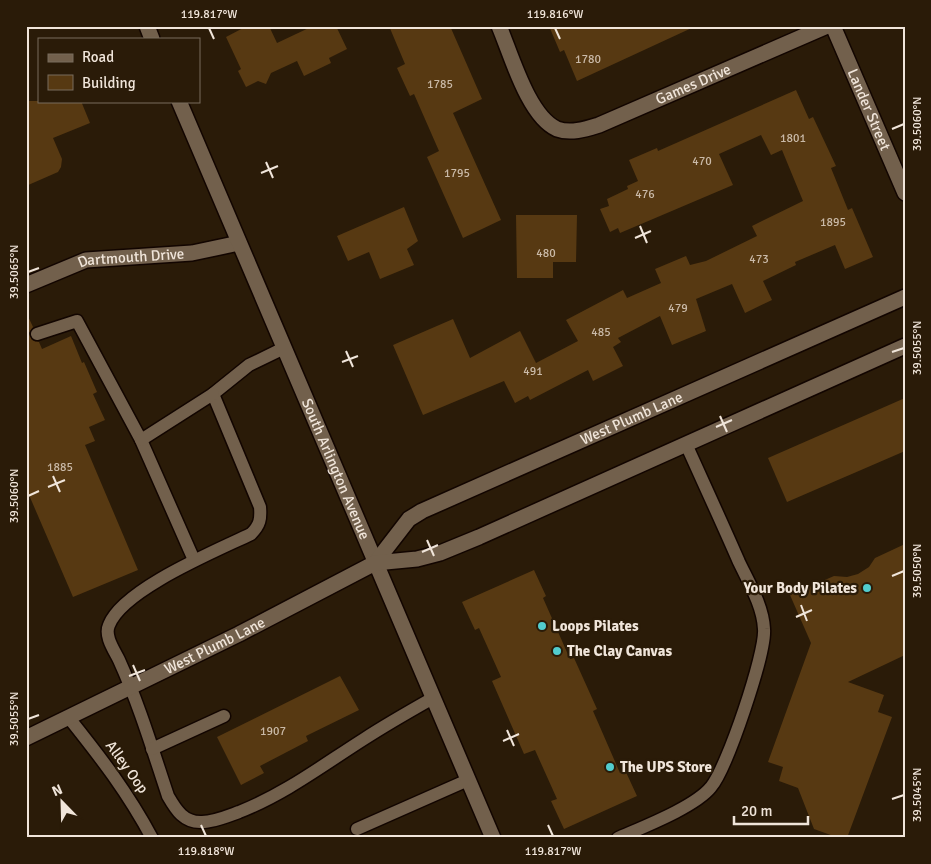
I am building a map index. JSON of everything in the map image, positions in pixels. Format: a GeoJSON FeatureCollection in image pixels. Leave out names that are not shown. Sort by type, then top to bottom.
{"type":"FeatureCollection","features":[{"type":"Feature","properties":{"kind":"main road"},"geometry":{"type":"LineString","coordinates":[[147,26],[152,38]]}},
{"type":"Feature","properties":{"kind":"main road","name":"Games Drive"},"geometry":{"type":"LineString","coordinates":[[499,26],[534,106],[545,120],[558,129],[582,130],[599,125],[827,26]]}},
{"type":"Feature","properties":{"kind":"main road","name":"Lander Street"},"geometry":{"type":"LineString","coordinates":[[833,26],[905,194]]}},
{"type":"Feature","properties":{"kind":"main road","name":"South Arlington Avenue"},"geometry":{"type":"LineString","coordinates":[[179,102],[493,838]]}},
{"type":"Feature","properties":{"kind":"main road","name":"Dartmouth Drive"},"geometry":{"type":"LineString","coordinates":[[26,285],[86,260],[192,253],[239,243]]}},
{"type":"Feature","properties":{"kind":"main road","name":"West Plumb Lane"},"geometry":{"type":"LineString","coordinates":[[375,563],[409,519],[422,512],[905,297]]}},
{"type":"Feature","properties":{"kind":"main road","name":"West Plumb Lane"},"geometry":{"type":"LineString","coordinates":[[26,738],[132,688],[375,563],[417,559],[440,553],[905,346]]}},
{"type":"Feature","properties":{"kind":"lane"},"geometry":{"type":"LineString","coordinates":[[38,334],[77,321],[141,440],[194,560]]}},
{"type":"Feature","properties":{"kind":"lane"},"geometry":{"type":"LineString","coordinates":[[141,440],[213,394],[249,365],[284,348]]}},
{"type":"Feature","properties":{"kind":"lane"},"geometry":{"type":"LineString","coordinates":[[213,394],[260,507],[261,518],[258,527],[251,534],[194,560],[126,601],[108,626],[108,637],[132,688],[168,796],[176,811],[185,818],[201,822],[256,805],[304,779],[364,739],[433,698]]}},
{"type":"Feature","properties":{"kind":"lane"},"geometry":{"type":"LineString","coordinates":[[618,838],[664,818],[695,800],[711,787],[736,736],[755,672],[764,630],[756,597],[686,444]]}},
{"type":"Feature","properties":{"kind":"lane"},"geometry":{"type":"LineString","coordinates":[[152,749],[224,716]]}},
{"type":"Feature","properties":{"kind":"lane","name":"Alley Oop"},"geometry":{"type":"LineString","coordinates":[[69,718],[115,775],[152,838]]}},
{"type":"Feature","properties":{"kind":"lane"},"geometry":{"type":"LineString","coordinates":[[357,829],[468,780]]}},
{"type":"Feature","properties":{"kind":"building"},"geometry":{"type":"Polygon","coordinates":[[[247,26],[269,26],[277,43],[313,26],[336,26],[347,49],[329,58],[331,63],[304,76],[297,61],[271,73],[266,84],[258,81],[246,87],[238,71],[241,69],[226,37],[247,26]]]}},
{"type":"Feature","properties":{"kind":"building"},"geometry":{"type":"Polygon","coordinates":[[[389,26],[450,26],[482,99],[453,113],[501,220],[463,238],[427,157],[439,151],[414,94],[410,96],[397,68],[405,64],[389,26]]]}},
{"type":"Feature","properties":{"kind":"building"},"geometry":{"type":"Polygon","coordinates":[[[549,26],[696,26],[577,81],[564,50],[560,52],[549,26]]]}},
{"type":"Feature","properties":{"kind":"building"},"geometry":{"type":"Polygon","coordinates":[[[796,90],[809,119],[813,117],[836,166],[831,168],[848,210],[852,208],[873,257],[845,269],[835,245],[795,262],[796,265],[763,281],[772,300],[745,313],[732,284],[696,299],[706,331],[672,345],[660,316],[618,338],[621,342],[613,347],[623,366],[593,381],[588,370],[530,400],[528,396],[515,403],[504,381],[423,415],[393,345],[453,319],[470,358],[520,331],[536,363],[578,341],[566,320],[623,290],[627,298],[661,283],[655,269],[686,256],[690,265],[706,261],[757,236],[752,226],[803,201],[782,150],[771,155],[761,135],[719,154],[733,185],[620,233],[618,228],[610,232],[600,209],[609,206],[607,199],[628,189],[627,186],[638,181],[629,160],[657,148],[658,151],[796,90]]]}},
{"type":"Feature","properties":{"kind":"building"},"geometry":{"type":"Polygon","coordinates":[[[26,101],[81,102],[90,123],[53,138],[62,159],[58,172],[26,186],[26,101]]]}},
{"type":"Feature","properties":{"kind":"building"},"geometry":{"type":"Polygon","coordinates":[[[404,207],[418,241],[407,249],[414,265],[380,279],[369,252],[348,261],[337,236],[404,207]]]}},
{"type":"Feature","properties":{"kind":"building"},"geometry":{"type":"Polygon","coordinates":[[[516,215],[577,215],[576,262],[553,262],[553,278],[517,278],[516,215]]]}},
{"type":"Feature","properties":{"kind":"building"},"geometry":{"type":"Polygon","coordinates":[[[26,312],[33,327],[29,333],[32,340],[39,342],[42,349],[71,336],[82,363],[84,362],[97,392],[93,394],[105,420],[89,427],[95,441],[85,445],[138,570],[73,597],[26,488],[26,312]]]}},
{"type":"Feature","properties":{"kind":"building"},"geometry":{"type":"Polygon","coordinates":[[[905,398],[905,451],[787,502],[768,458],[905,398]]]}},
{"type":"Feature","properties":{"kind":"building"},"geometry":{"type":"Polygon","coordinates":[[[905,544],[905,655],[848,682],[884,695],[878,712],[892,717],[847,838],[839,838],[814,829],[798,788],[779,781],[783,767],[768,762],[811,643],[790,595],[834,576],[847,577],[858,574],[869,567],[875,558],[905,544]]]}},
{"type":"Feature","properties":{"kind":"building"},"geometry":{"type":"Polygon","coordinates":[[[534,570],[546,596],[543,598],[570,659],[574,658],[597,709],[593,711],[620,773],[625,770],[637,796],[564,829],[551,801],[557,799],[535,750],[524,754],[492,681],[501,677],[479,628],[475,630],[462,602],[534,570]]]}},
{"type":"Feature","properties":{"kind":"building"},"geometry":{"type":"Polygon","coordinates":[[[340,676],[359,710],[306,736],[308,741],[260,766],[264,773],[241,785],[217,737],[340,676]]]}},
{"type":"Feature","properties":{"kind":"place","name":"Your Body Pilates"},"geometry":{"type":"Point","coordinates":[867,588]}},
{"type":"Feature","properties":{"kind":"place","name":"Loops Pilates"},"geometry":{"type":"Point","coordinates":[542,626]}},
{"type":"Feature","properties":{"kind":"place","name":"The Clay Canvas"},"geometry":{"type":"Point","coordinates":[557,651]}},
{"type":"Feature","properties":{"kind":"place","name":"The UPS Store"},"geometry":{"type":"Point","coordinates":[610,767]}}]}
